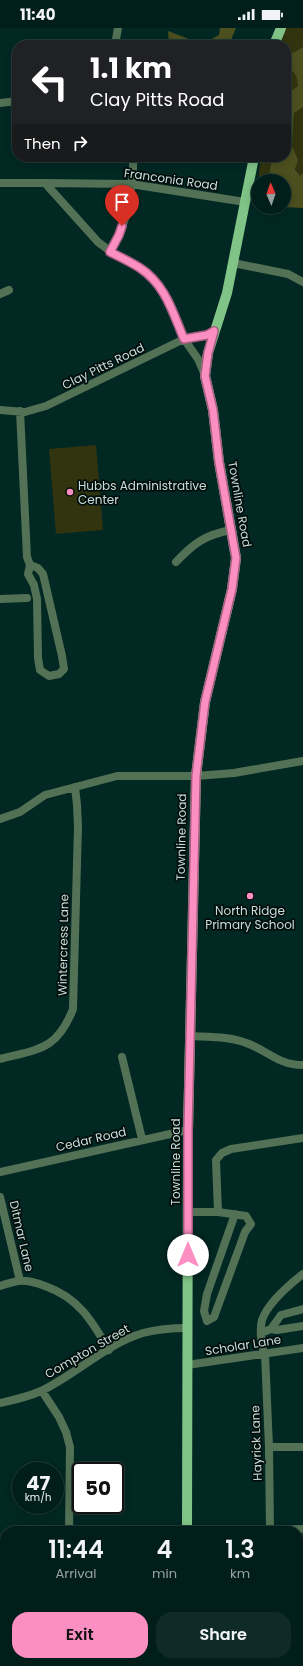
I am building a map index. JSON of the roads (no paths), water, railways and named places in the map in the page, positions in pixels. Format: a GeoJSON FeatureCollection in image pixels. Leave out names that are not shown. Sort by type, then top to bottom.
{"type":"FeatureCollection","features":[{"type":"Feature","properties":{"kind":"main road"},"geometry":{"type":"LineString","coordinates":[[276,40],[281,28]]}},
{"type":"Feature","properties":{"kind":"main road","name":"Townline Road"},"geometry":{"type":"LineString","coordinates":[[187,1526],[188,1130],[196,776],[205,702],[232,589],[236,558],[219,462],[213,410],[205,376],[208,353],[227,293],[253,162]]}},
{"type":"Feature","properties":{"kind":"street"},"geometry":{"type":"LineString","coordinates":[[116,40],[118,28]]}},
{"type":"Feature","properties":{"kind":"street"},"geometry":{"type":"LineString","coordinates":[[0,103],[12,102]]}},
{"type":"Feature","properties":{"kind":"street"},"geometry":{"type":"LineString","coordinates":[[110,252],[119,235],[125,217],[133,162]]}},
{"type":"Feature","properties":{"kind":"street","name":"Franconia Road"},"geometry":{"type":"LineString","coordinates":[[0,183],[131,184],[245,202]]}},
{"type":"Feature","properties":{"kind":"street"},"geometry":{"type":"LineString","coordinates":[[45,183],[98,242],[110,252],[140,268],[159,286],[169,301],[184,339],[198,359],[205,376]]}},
{"type":"Feature","properties":{"kind":"street"},"geometry":{"type":"LineString","coordinates":[[233,263],[288,274],[303,282]]}},
{"type":"Feature","properties":{"kind":"street"},"geometry":{"type":"LineString","coordinates":[[0,294],[9,290]]}},
{"type":"Feature","properties":{"kind":"street","name":"Clay Pitts Road"},"geometry":{"type":"LineString","coordinates":[[0,410],[26,412],[46,406],[184,339],[207,335],[214,331]]}},
{"type":"Feature","properties":{"kind":"street"},"geometry":{"type":"LineString","coordinates":[[20,411],[27,557],[30,565],[28,574],[34,585],[37,600],[38,658],[40,670],[49,676],[59,674],[64,669],[62,656],[43,574],[38,568],[30,565]]}},
{"type":"Feature","properties":{"kind":"street"},"geometry":{"type":"LineString","coordinates":[[176,562],[199,540],[214,534],[231,530]]}},
{"type":"Feature","properties":{"kind":"street"},"geometry":{"type":"LineString","coordinates":[[0,599],[27,598]]}},
{"type":"Feature","properties":{"kind":"street"},"geometry":{"type":"LineString","coordinates":[[0,819],[20,812],[45,795],[117,776],[196,776],[234,773],[303,761]]}},
{"type":"Feature","properties":{"kind":"street","name":"Wintercress Lane"},"geometry":{"type":"LineString","coordinates":[[0,1059],[36,1050],[50,1044],[59,1036],[67,1024],[73,1009],[78,826],[75,786]]}},
{"type":"Feature","properties":{"kind":"street"},"geometry":{"type":"LineString","coordinates":[[190,1036],[232,1038],[249,1044],[273,1058],[294,1065],[303,1065]]}},
{"type":"Feature","properties":{"kind":"street"},"geometry":{"type":"LineString","coordinates":[[122,1057],[142,1139]]}},
{"type":"Feature","properties":{"kind":"street","name":"Cedar Road"},"geometry":{"type":"LineString","coordinates":[[0,1172],[142,1139],[188,1130]]}},
{"type":"Feature","properties":{"kind":"street"},"geometry":{"type":"LineString","coordinates":[[218,1212],[216,1160],[222,1153],[231,1149],[303,1138]]}},
{"type":"Feature","properties":{"kind":"street","name":"Ditmar Lane"},"geometry":{"type":"LineString","coordinates":[[0,1197],[20,1281]]}},
{"type":"Feature","properties":{"kind":"street"},"geometry":{"type":"LineString","coordinates":[[188,1212],[218,1212],[235,1214],[246,1216],[251,1224],[245,1232],[214,1317],[207,1321],[204,1311],[207,1294],[235,1214]]}},
{"type":"Feature","properties":{"kind":"street"},"geometry":{"type":"LineString","coordinates":[[261,1333],[263,1320],[270,1306],[288,1286],[303,1274]]}},
{"type":"Feature","properties":{"kind":"street"},"geometry":{"type":"LineString","coordinates":[[0,1286],[20,1281],[38,1284],[57,1290],[82,1309],[92,1321],[109,1350]]}},
{"type":"Feature","properties":{"kind":"street"},"geometry":{"type":"LineString","coordinates":[[271,1329],[281,1315],[303,1309]]}},
{"type":"Feature","properties":{"kind":"street"},"geometry":{"type":"LineString","coordinates":[[261,1333],[271,1329],[277,1330],[303,1326]]}},
{"type":"Feature","properties":{"kind":"street","name":"Compton Street"},"geometry":{"type":"LineString","coordinates":[[0,1403],[30,1396],[42,1391],[109,1350],[142,1334],[169,1328],[188,1328]]}},
{"type":"Feature","properties":{"kind":"street","name":"Hayrick Lane"},"geometry":{"type":"LineString","coordinates":[[261,1333],[265,1354],[269,1447],[270,1526]]}},
{"type":"Feature","properties":{"kind":"street","name":"Scholar Lane"},"geometry":{"type":"LineString","coordinates":[[187,1366],[303,1348]]}},
{"type":"Feature","properties":{"kind":"street"},"geometry":{"type":"LineString","coordinates":[[42,1391],[59,1417],[66,1432],[70,1447],[69,1526]]}},
{"type":"Feature","properties":{"kind":"street"},"geometry":{"type":"LineString","coordinates":[[269,1447],[303,1447]]}},
{"type":"Feature","properties":{"kind":"place","name":"Hubbs Administrative Center"},"geometry":{"type":"Point","coordinates":[70,492]}},
{"type":"Feature","properties":{"kind":"place","name":"North Ridge Primary School"},"geometry":{"type":"Point","coordinates":[250,896]}}]}
